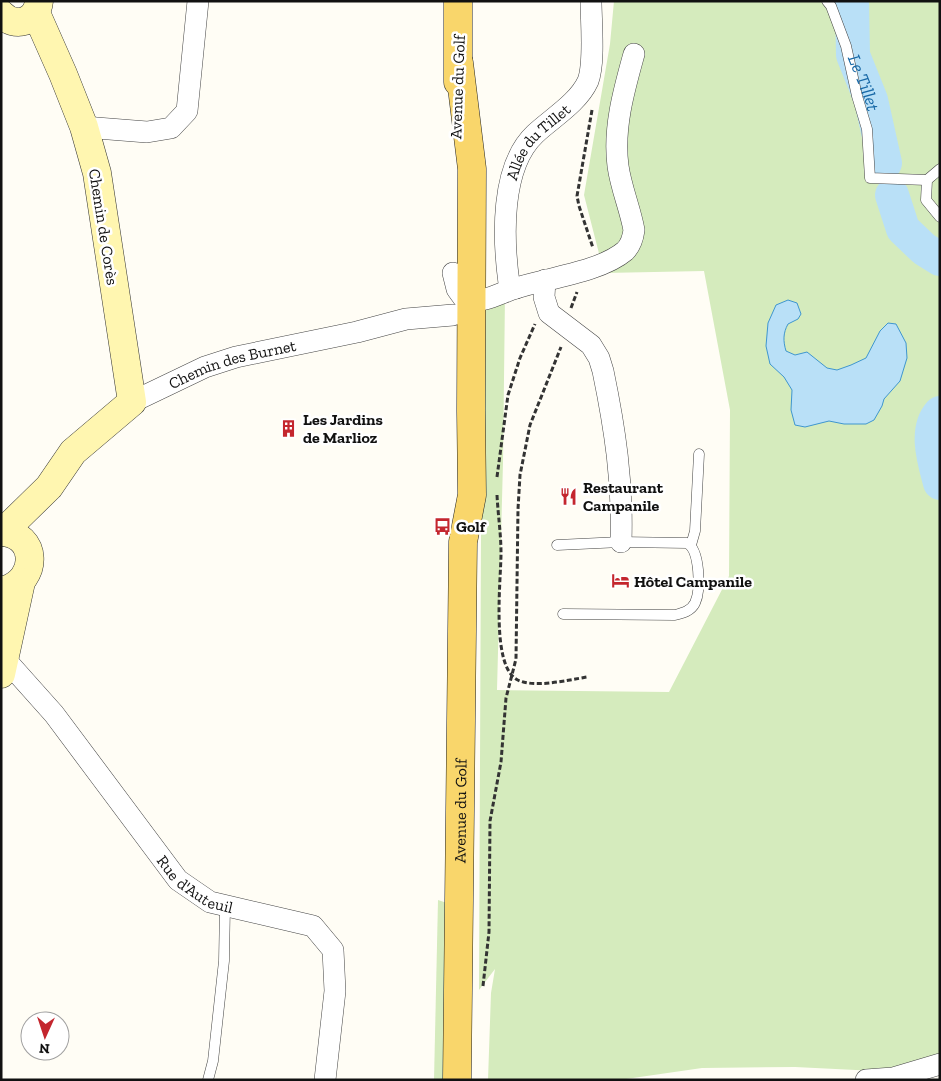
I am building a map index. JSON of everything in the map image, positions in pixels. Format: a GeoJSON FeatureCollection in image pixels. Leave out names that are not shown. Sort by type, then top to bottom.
{"type":"FeatureCollection","features":[{"type":"Feature","properties":{"kind":"main road","name":"Avenue du Golf"},"geometry":{"type":"LineString","coordinates":[[457,1080],[463,542],[472,495],[471,411],[462,308],[453,273],[454,172],[459,63],[458,1]]}},
{"type":"Feature","properties":{"kind":"main road"},"geometry":{"type":"LineString","coordinates":[[459,63],[472,169],[462,308]]}},
{"type":"Feature","properties":{"kind":"street"},"geometry":{"type":"LineString","coordinates":[[84,127],[147,132],[171,128],[187,111],[198,1]]}},
{"type":"Feature","properties":{"kind":"street","name":"Allée du Tillet"},"geometry":{"type":"LineString","coordinates":[[516,288],[509,283],[507,266],[506,222],[512,171],[533,136],[571,103],[585,87],[589,79],[591,1]]}},
{"type":"Feature","properties":{"kind":"street","name":"Chemin de Corès"},"geometry":{"type":"LineString","coordinates":[[17,15],[55,57],[84,127],[97,173],[132,402]]}},
{"type":"Feature","properties":{"kind":"street","name":"Chemin des Burnet"},"geometry":{"type":"LineString","coordinates":[[2,532],[49,487],[73,452],[132,402],[205,367],[236,357],[462,308],[516,288],[544,289],[626,250],[633,237],[632,221],[620,176],[617,149],[620,115],[634,54]]}},
{"type":"Feature","properties":{"kind":"street"},"geometry":{"type":"LineString","coordinates":[[544,289],[549,313],[595,350],[603,371],[621,488],[621,542]]}},
{"type":"Feature","properties":{"kind":"street","name":"Chemin des Burnet"},"geometry":{"type":"LineString","coordinates":[[11,586],[26,575],[30,557],[27,548],[49,487]]}},
{"type":"Feature","properties":{"kind":"street"},"geometry":{"type":"LineString","coordinates":[[2,532],[18,537],[27,548]]}},
{"type":"Feature","properties":{"kind":"street"},"geometry":{"type":"LineString","coordinates":[[2,664],[11,586]]}},
{"type":"Feature","properties":{"kind":"street","name":"Rue d'Auteuil"},"geometry":{"type":"LineString","coordinates":[[2,664],[31,687],[60,721],[178,880],[210,902],[313,926],[333,950],[335,991],[325,1080]]}},
{"type":"Feature","properties":{"kind":"street"},"geometry":{"type":"LineString","coordinates":[[866,1080],[893,1078],[940,1064]]}},
{"type":"Feature","properties":{"kind":"lane"},"geometry":{"type":"LineString","coordinates":[[827,1],[831,6],[846,46],[857,96],[867,129],[870,178],[927,180],[940,169]]}},
{"type":"Feature","properties":{"kind":"lane"},"geometry":{"type":"LineString","coordinates":[[927,180],[926,200],[940,217]]}},
{"type":"Feature","properties":{"kind":"lane"},"geometry":{"type":"LineString","coordinates":[[564,614],[675,615],[686,612],[694,604],[698,587],[696,556],[691,545],[695,531],[699,454]]}},
{"type":"Feature","properties":{"kind":"lane"},"geometry":{"type":"LineString","coordinates":[[557,545],[621,542],[678,542],[691,545]]}},
{"type":"Feature","properties":{"kind":"lane"},"geometry":{"type":"LineString","coordinates":[[208,1080],[213,1061],[224,961],[225,906]]}},
{"type":"Feature","properties":{"kind":"path"},"geometry":{"type":"LineString","coordinates":[[482,990],[489,932],[490,821],[501,762],[506,698],[516,659],[520,476],[530,425],[557,358],[573,303],[587,273],[587,268],[594,258],[594,251],[577,196],[593,106]]}},
{"type":"Feature","properties":{"kind":"path"},"geometry":{"type":"LineString","coordinates":[[496,486],[508,395],[544,289]]}},
{"type":"Feature","properties":{"kind":"path"},"geometry":{"type":"LineString","coordinates":[[497,493],[501,553],[499,620],[502,655],[506,667],[513,676],[528,683],[587,677]]}},
{"type":"Feature","properties":{"kind":"green space"},"geometry":{"type":"Polygon","coordinates":[[[614,1],[940,1],[940,1055],[910,1067],[876,1071],[795,1067],[702,1068],[619,1080],[488,1080],[491,993],[495,969],[479,990],[482,307],[505,295],[497,690],[669,692],[729,576],[730,410],[704,271],[604,273],[584,195],[610,44],[614,1]]]}},
{"type":"Feature","properties":{"kind":"green space"},"geometry":{"type":"Polygon","coordinates":[[[438,900],[447,903],[444,1080],[434,1080],[438,900]]]}},
{"type":"Feature","properties":{"kind":"water"},"geometry":{"type":"Polygon","coordinates":[[[788,300],[797,303],[801,314],[798,319],[786,327],[784,344],[786,351],[795,355],[807,352],[827,368],[837,370],[866,358],[880,331],[888,323],[896,324],[906,343],[907,358],[900,381],[884,399],[874,420],[866,424],[844,424],[829,421],[805,427],[795,425],[791,410],[792,390],[784,377],[770,364],[766,346],[768,323],[776,305],[788,300]]]}},
{"type":"Feature","properties":{"kind":"waterway","name":"Le Tillet"},"geometry":{"type":"LineString","coordinates":[[852,1],[853,55],[871,100],[885,163]]}},
{"type":"Feature","properties":{"kind":"waterway","name":"Le Tillet"},"geometry":{"type":"LineString","coordinates":[[892,195],[903,229],[924,249],[940,259]]}},
{"type":"Feature","properties":{"kind":"waterway","name":"Le Tillet"},"geometry":{"type":"LineString","coordinates":[[940,413],[935,420],[932,438],[932,447],[940,483]]}},
{"type":"Feature","properties":{"kind":"place","name":"Les Jardins de Marlioz"},"geometry":{"type":"Point","coordinates":[289,428]}},
{"type":"Feature","properties":{"kind":"place","name":"Restaurant Campanile"},"geometry":{"type":"Point","coordinates":[569,496]}},
{"type":"Feature","properties":{"kind":"place","name":"Golf"},"geometry":{"type":"Point","coordinates":[442,526]}},
{"type":"Feature","properties":{"kind":"place","name":"Hôtel Campanile"},"geometry":{"type":"Point","coordinates":[620,581]}}]}
